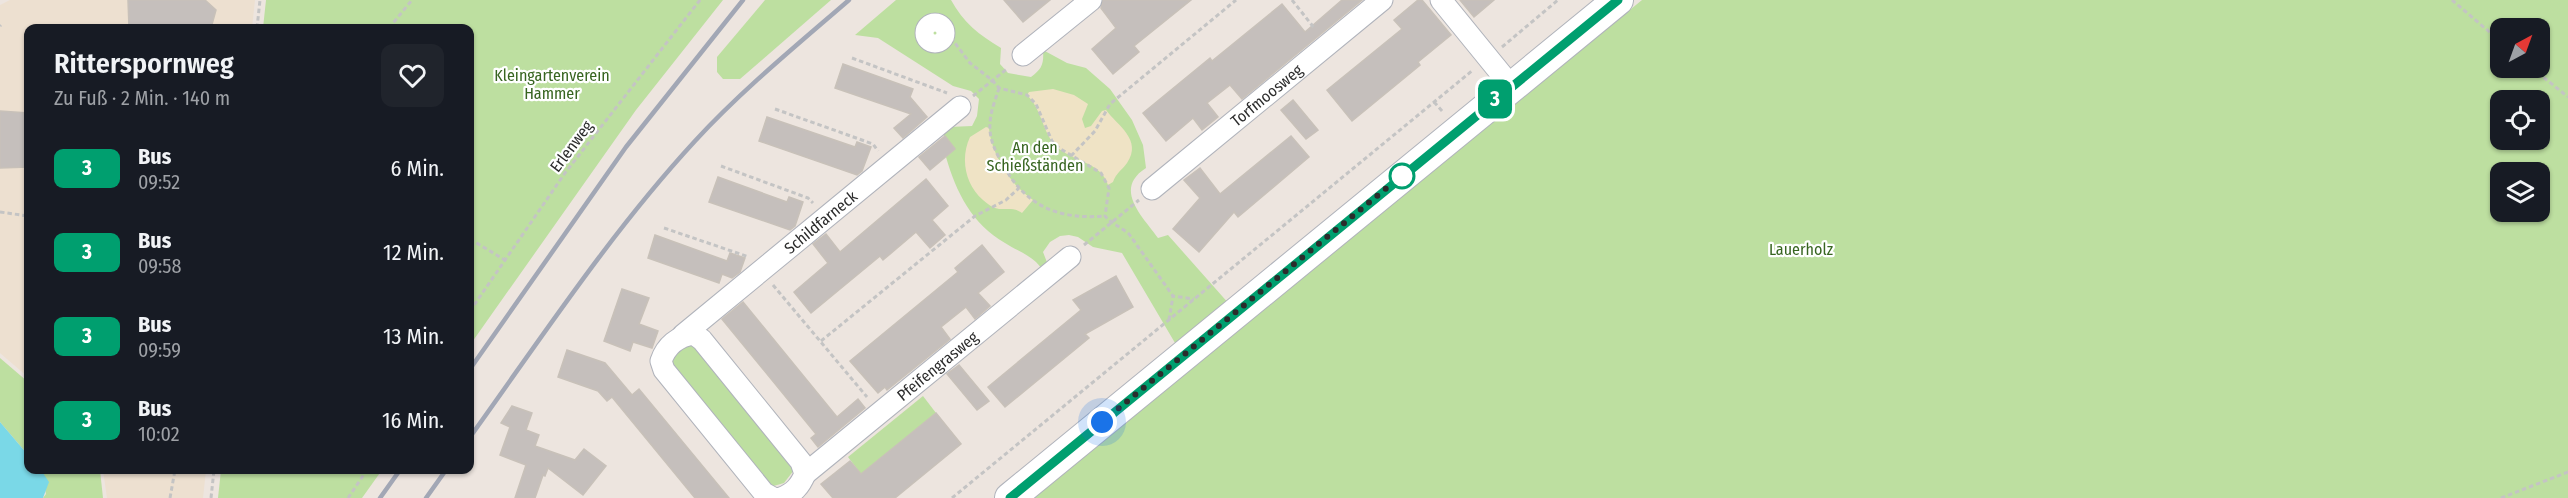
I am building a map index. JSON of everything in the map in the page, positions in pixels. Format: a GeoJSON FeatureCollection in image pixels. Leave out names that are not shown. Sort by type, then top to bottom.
{"type":"FeatureCollection","features":[{"type":"Feature","properties":{"kind":"street"},"geometry":{"type":"LineString","coordinates":[[1023,55],[1091,0]]}},
{"type":"Feature","properties":{"kind":"street","name":"Torfmoosweg"},"geometry":{"type":"LineString","coordinates":[[1152,189],[1382,0]]}},
{"type":"Feature","properties":{"kind":"street"},"geometry":{"type":"LineString","coordinates":[[1441,0],[1511,86]]}},
{"type":"Feature","properties":{"kind":"street"},"geometry":{"type":"LineString","coordinates":[[1010,498],[1618,0]]}},
{"type":"Feature","properties":{"kind":"street","name":"Schildfarneck"},"geometry":{"type":"LineString","coordinates":[[773,498],[764,493],[664,369],[661,361],[664,351],[960,107]]}},
{"type":"Feature","properties":{"kind":"street","name":"Pfeifengrasweg"},"geometry":{"type":"LineString","coordinates":[[805,474],[1070,257]]}},
{"type":"Feature","properties":{"kind":"street"},"geometry":{"type":"LineString","coordinates":[[683,335],[693,334],[702,340],[801,462],[805,474],[791,496]]}},
{"type":"Feature","properties":{"kind":"path"},"geometry":{"type":"LineString","coordinates":[[257,24],[260,0]]}},
{"type":"Feature","properties":{"kind":"path"},"geometry":{"type":"LineString","coordinates":[[392,24],[412,0]]}},
{"type":"Feature","properties":{"kind":"path","name":"Erlenweg"},"geometry":{"type":"LineString","coordinates":[[474,305],[572,164],[700,0]]}},
{"type":"Feature","properties":{"kind":"path"},"geometry":{"type":"LineString","coordinates":[[1071,156],[1095,131],[1110,104],[1236,0]]}},
{"type":"Feature","properties":{"kind":"path"},"geometry":{"type":"LineString","coordinates":[[1292,0],[1328,44]]}},
{"type":"Feature","properties":{"kind":"path"},"geometry":{"type":"LineString","coordinates":[[952,498],[1558,0]]}},
{"type":"Feature","properties":{"kind":"path"},"geometry":{"type":"LineString","coordinates":[[2452,0],[2490,32]]}},
{"type":"Feature","properties":{"kind":"path"},"geometry":{"type":"LineString","coordinates":[[944,34],[952,39],[970,63],[999,88],[1027,95],[1036,104],[1052,141],[1071,156],[1095,168],[1106,180],[1108,197],[1105,216],[1111,223],[1129,234],[1173,296],[1168,321]]}},
{"type":"Feature","properties":{"kind":"path"},"geometry":{"type":"LineString","coordinates":[[852,58],[945,91],[960,107],[1023,55]]}},
{"type":"Feature","properties":{"kind":"path"},"geometry":{"type":"LineString","coordinates":[[2544,78],[2568,98]]}},
{"type":"Feature","properties":{"kind":"path"},"geometry":{"type":"LineString","coordinates":[[999,88],[991,114],[990,136],[1001,161],[1019,188],[1028,197],[1056,213],[1078,218],[1105,216]]}},
{"type":"Feature","properties":{"kind":"path"},"geometry":{"type":"LineString","coordinates":[[775,109],[873,144],[890,165]]}},
{"type":"Feature","properties":{"kind":"path"},"geometry":{"type":"LineString","coordinates":[[721,166],[808,198],[826,218]]}},
{"type":"Feature","properties":{"kind":"path"},"geometry":{"type":"LineString","coordinates":[[821,342],[975,216],[1006,200],[1019,188]]}},
{"type":"Feature","properties":{"kind":"path"},"geometry":{"type":"LineString","coordinates":[[1070,257],[1152,189]]}},
{"type":"Feature","properties":{"kind":"path"},"geometry":{"type":"LineString","coordinates":[[0,212],[24,215]]}},
{"type":"Feature","properties":{"kind":"path"},"geometry":{"type":"LineString","coordinates":[[664,228],[748,256],[880,412]]}},
{"type":"Feature","properties":{"kind":"path"},"geometry":{"type":"LineString","coordinates":[[474,241],[505,260]]}},
{"type":"Feature","properties":{"kind":"path"},"geometry":{"type":"LineString","coordinates":[[1173,296],[1196,299]]}},
{"type":"Feature","properties":{"kind":"path"},"geometry":{"type":"LineString","coordinates":[[2501,498],[2568,472]]}},
{"type":"Feature","properties":{"kind":"path"},"geometry":{"type":"LineString","coordinates":[[170,498],[174,474]]}},
{"type":"Feature","properties":{"kind":"path"},"geometry":{"type":"LineString","coordinates":[[211,498],[214,474]]}},
{"type":"Feature","properties":{"kind":"path"},"geometry":{"type":"LineString","coordinates":[[348,498],[364,474]]}},
{"type":"Feature","properties":{"kind":"shaded area"},"geometry":{"type":"Polygon","coordinates":[[[10,0],[255,0],[252,24],[24,24],[24,374],[0,353],[0,5],[10,0]]]}},
{"type":"Feature","properties":{"kind":"shaded area"},"geometry":{"type":"Polygon","coordinates":[[[104,474],[206,474],[203,498],[107,498],[104,474]]]}},
{"type":"Feature","properties":{"kind":"green space","name":"Kleingartenverein Hammer"},"geometry":{"type":"Polygon","coordinates":[[[266,0],[723,0],[636,110],[474,339],[474,24],[263,24],[266,0]]]}},
{"type":"Feature","properties":{"kind":"green space"},"geometry":{"type":"Polygon","coordinates":[[[765,0],[831,0],[740,79],[723,79],[717,72],[717,57],[765,0]]]}},
{"type":"Feature","properties":{"kind":"green space","name":"An den Schießständen"},"geometry":{"type":"Polygon","coordinates":[[[896,0],[951,0],[972,27],[1001,48],[1000,64],[1008,73],[1031,77],[1042,66],[1043,50],[1067,63],[1086,68],[1110,89],[1132,120],[1143,145],[1146,168],[1136,176],[1131,194],[1138,212],[1158,238],[1168,235],[1230,305],[1178,348],[1122,253],[1093,247],[1078,237],[1060,236],[1050,242],[1043,252],[1048,265],[1042,269],[1030,257],[1005,243],[983,226],[974,217],[960,195],[946,157],[955,149],[942,133],[949,127],[972,126],[977,116],[979,99],[971,91],[953,86],[878,38],[855,35],[896,0]]]}},
{"type":"Feature","properties":{"kind":"green space","name":"Lauerholz"},"geometry":{"type":"Polygon","coordinates":[[[1642,0],[2568,0],[2568,498],[1034,498],[1642,0]]]}},
{"type":"Feature","properties":{"kind":"green space"},"geometry":{"type":"Polygon","coordinates":[[[691,343],[794,470],[784,483],[770,487],[673,373],[674,354],[691,343]]]}},
{"type":"Feature","properties":{"kind":"green space"},"geometry":{"type":"Polygon","coordinates":[[[0,358],[24,379],[24,450],[0,422],[0,358]]]}},
{"type":"Feature","properties":{"kind":"green space"},"geometry":{"type":"Polygon","coordinates":[[[923,396],[936,413],[861,474],[848,457],[923,396]]]}},
{"type":"Feature","properties":{"kind":"green space"},"geometry":{"type":"Polygon","coordinates":[[[42,474],[100,474],[103,498],[43,498],[46,494],[42,474]]]}},
{"type":"Feature","properties":{"kind":"green space"},"geometry":{"type":"Polygon","coordinates":[[[221,474],[379,474],[362,498],[218,498],[221,474]]]}},
{"type":"Feature","properties":{"kind":"sand"},"geometry":{"type":"Polygon","coordinates":[[[1053,89],[1074,95],[1088,104],[1082,119],[1085,128],[1091,126],[1102,111],[1106,110],[1127,133],[1132,147],[1131,155],[1113,182],[1108,185],[1099,171],[1063,152],[1048,135],[1036,108],[1027,95],[1029,92],[1053,89]]]}},
{"type":"Feature","properties":{"kind":"sand"},"geometry":{"type":"Polygon","coordinates":[[[986,127],[989,128],[998,158],[1010,178],[1033,200],[1022,213],[990,206],[977,194],[968,179],[965,162],[967,145],[970,137],[986,127]]]}},
{"type":"Feature","properties":{"kind":"water"},"geometry":{"type":"Polygon","coordinates":[[[0,422],[24,450],[24,474],[44,474],[49,482],[43,498],[0,498],[0,422]]]}},
{"type":"Feature","properties":{"kind":"building"},"geometry":{"type":"Polygon","coordinates":[[[128,0],[205,0],[216,10],[212,24],[129,24],[128,0]]]}},
{"type":"Feature","properties":{"kind":"building"},"geometry":{"type":"Polygon","coordinates":[[[1004,0],[1050,0],[1023,22],[1004,0]]]}},
{"type":"Feature","properties":{"kind":"building"},"geometry":{"type":"Polygon","coordinates":[[[1103,0],[1191,0],[1134,46],[1139,52],[1113,74],[1092,49],[1116,28],[1101,8],[1103,0]]]}},
{"type":"Feature","properties":{"kind":"building"},"geometry":{"type":"Polygon","coordinates":[[[1342,0],[1362,0],[1242,99],[1230,85],[1207,103],[1218,117],[1202,130],[1193,118],[1166,141],[1143,113],[1210,58],[1212,61],[1282,4],[1305,32],[1342,0]]]}},
{"type":"Feature","properties":{"kind":"building"},"geometry":{"type":"Polygon","coordinates":[[[1418,0],[1422,0],[1451,35],[1418,62],[1420,65],[1352,121],[1327,90],[1402,29],[1394,20],[1418,0]]]}},
{"type":"Feature","properties":{"kind":"building"},"geometry":{"type":"Polygon","coordinates":[[[1460,0],[1494,0],[1474,17],[1460,0]]]}},
{"type":"Feature","properties":{"kind":"building"},"geometry":{"type":"Polygon","coordinates":[[[843,64],[913,89],[910,97],[927,117],[903,138],[894,128],[911,114],[835,88],[843,64]]]}},
{"type":"Feature","properties":{"kind":"building"},"geometry":{"type":"Polygon","coordinates":[[[1293,100],[1318,130],[1306,139],[1281,110],[1293,100]]]}},
{"type":"Feature","properties":{"kind":"building"},"geometry":{"type":"Polygon","coordinates":[[[0,111],[24,113],[24,167],[0,168],[0,111]]]}},
{"type":"Feature","properties":{"kind":"building"},"geometry":{"type":"Polygon","coordinates":[[[767,117],[855,147],[857,142],[871,147],[862,171],[857,175],[759,141],[767,117]]]}},
{"type":"Feature","properties":{"kind":"building"},"geometry":{"type":"Polygon","coordinates":[[[945,136],[955,149],[930,170],[919,157],[945,136]]]}},
{"type":"Feature","properties":{"kind":"building"},"geometry":{"type":"Polygon","coordinates":[[[1291,136],[1309,157],[1238,217],[1234,212],[1199,252],[1173,229],[1200,198],[1184,180],[1200,168],[1220,194],[1291,136]]]}},
{"type":"Feature","properties":{"kind":"building"},"geometry":{"type":"Polygon","coordinates":[[[718,177],[787,202],[789,197],[803,202],[795,226],[790,230],[709,202],[718,177]]]}},
{"type":"Feature","properties":{"kind":"building"},"geometry":{"type":"Polygon","coordinates":[[[926,179],[948,206],[932,220],[945,235],[930,248],[916,232],[883,260],[880,256],[811,313],[794,292],[828,263],[813,244],[826,234],[840,252],[926,179]]]}},
{"type":"Feature","properties":{"kind":"building"},"geometry":{"type":"Polygon","coordinates":[[[655,235],[727,261],[730,253],[745,258],[740,272],[732,278],[722,274],[719,283],[648,258],[655,235]]]}},
{"type":"Feature","properties":{"kind":"building"},"geometry":{"type":"Polygon","coordinates":[[[982,245],[1004,272],[978,293],[990,306],[975,319],[966,307],[941,327],[950,339],[887,390],[885,387],[878,393],[850,361],[958,272],[955,268],[982,245]]]}},
{"type":"Feature","properties":{"kind":"building"},"geometry":{"type":"Polygon","coordinates":[[[1116,276],[1133,307],[1085,334],[1089,338],[1005,407],[988,387],[1081,310],[1073,300],[1116,276]]]}},
{"type":"Feature","properties":{"kind":"building"},"geometry":{"type":"Polygon","coordinates":[[[622,289],[649,298],[639,324],[658,331],[652,348],[633,342],[630,351],[604,341],[622,289]]]}},
{"type":"Feature","properties":{"kind":"building"},"geometry":{"type":"Polygon","coordinates":[[[743,302],[837,417],[858,399],[865,408],[818,447],[811,438],[816,434],[722,319],[743,302]]]}},
{"type":"Feature","properties":{"kind":"building"},"geometry":{"type":"Polygon","coordinates":[[[567,350],[605,363],[632,395],[639,389],[729,498],[695,498],[612,397],[607,401],[598,391],[558,377],[567,350]]]}},
{"type":"Feature","properties":{"kind":"building"},"geometry":{"type":"Polygon","coordinates":[[[959,365],[989,401],[977,410],[947,374],[959,365]]]}},
{"type":"Feature","properties":{"kind":"building"},"geometry":{"type":"Polygon","coordinates":[[[512,406],[532,413],[526,430],[539,435],[535,446],[575,460],[584,449],[606,466],[583,495],[548,468],[545,476],[543,475],[535,498],[515,498],[526,465],[500,455],[510,427],[501,423],[512,406]]]}},
{"type":"Feature","properties":{"kind":"building"},"geometry":{"type":"Polygon","coordinates":[[[936,413],[961,444],[895,498],[833,498],[821,484],[850,461],[861,474],[936,413]]]}},
{"type":"Feature","properties":{"kind":"railway"},"geometry":{"type":"LineString","coordinates":[[474,363],[626,147],[743,0]]}},
{"type":"Feature","properties":{"kind":"railway"},"geometry":{"type":"LineString","coordinates":[[474,431],[606,248],[664,176],[732,104],[849,0]]}},
{"type":"Feature","properties":{"kind":"railway"},"geometry":{"type":"LineString","coordinates":[[380,498],[397,474]]}},
{"type":"Feature","properties":{"kind":"railway"},"geometry":{"type":"LineString","coordinates":[[426,498],[443,474]]}},
{"type":"Feature","properties":{"kind":"bus line","name":"3"},"geometry":{"type":"LineString","coordinates":[[1010,498],[1538,63],[1618,0]]}},
{"type":"Feature","properties":{"kind":"route"},"geometry":{"type":"LineString","coordinates":[[1102,422],[1405,173],[1402,176]]}}]}
